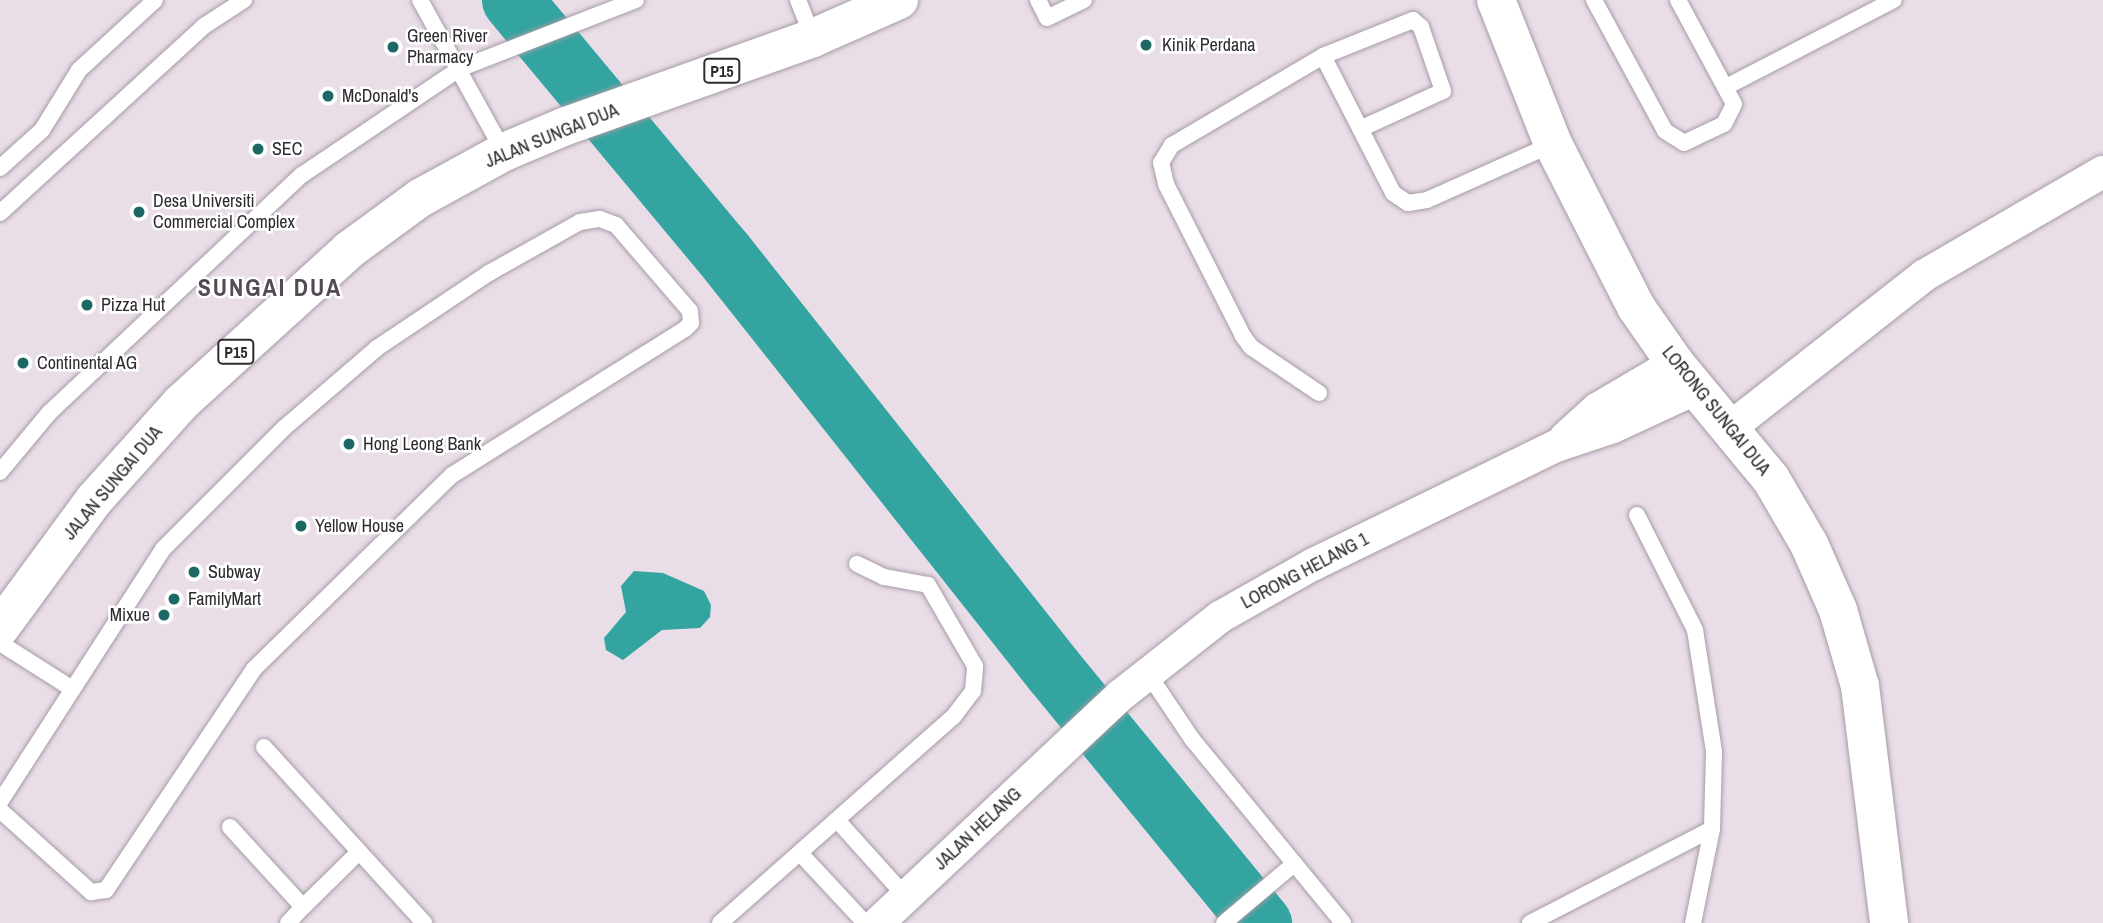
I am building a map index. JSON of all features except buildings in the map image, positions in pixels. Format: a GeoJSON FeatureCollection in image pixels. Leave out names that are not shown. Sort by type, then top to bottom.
{"type":"FeatureCollection","features":[{"type":"Feature","properties":{"kind":"main road","name":"JALAN SUNGAI DUA"},"geometry":{"type":"LineString","coordinates":[[6,610],[94,500],[181,403],[280,309],[420,198],[504,152],[566,126],[813,38],[899,0]]}},
{"type":"Feature","properties":{"kind":"main road","name":"LORONG SUNGAI DUA"},"geometry":{"type":"LineString","coordinates":[[1496,0],[1553,144],[1636,307],[1685,376],[1731,427],[1771,479],[1808,544],[1838,610],[1860,686],[1889,923]]}},
{"type":"Feature","properties":{"kind":"street"},"geometry":{"type":"LineString","coordinates":[[1731,427],[1916,282],[2103,172]]}},
{"type":"Feature","properties":{"kind":"street","name":"LORONG HELANG 1"},"geometry":{"type":"LineString","coordinates":[[1078,734],[1147,672],[1220,617],[1312,565],[1556,446],[1613,427],[1685,376]]}},
{"type":"Feature","properties":{"kind":"street","name":"JALAN HELANG"},"geometry":{"type":"LineString","coordinates":[[878,923],[1078,734]]}},
{"type":"Feature","properties":{"kind":"lane"},"geometry":{"type":"LineString","coordinates":[[0,169],[42,130],[79,70],[155,0]]}},
{"type":"Feature","properties":{"kind":"lane"},"geometry":{"type":"LineString","coordinates":[[0,213],[204,26],[244,0]]}},
{"type":"Feature","properties":{"kind":"lane"},"geometry":{"type":"LineString","coordinates":[[420,0],[504,152]]}},
{"type":"Feature","properties":{"kind":"lane"},"geometry":{"type":"LineString","coordinates":[[0,472],[49,413],[302,175],[459,69],[571,24],[608,4],[636,0]]}},
{"type":"Feature","properties":{"kind":"lane"},"geometry":{"type":"LineString","coordinates":[[798,0],[813,38]]}},
{"type":"Feature","properties":{"kind":"lane"},"geometry":{"type":"LineString","coordinates":[[1038,0],[1048,18],[1084,0]]}},
{"type":"Feature","properties":{"kind":"lane"},"geometry":{"type":"LineString","coordinates":[[1594,0],[1670,138],[1693,141],[1730,118],[1734,104],[1678,0]]}},
{"type":"Feature","properties":{"kind":"lane"},"geometry":{"type":"LineString","coordinates":[[1726,87],[1894,0]]}},
{"type":"Feature","properties":{"kind":"lane"},"geometry":{"type":"LineString","coordinates":[[1319,393],[1251,347],[1243,337],[1166,184],[1161,163],[1172,145],[1323,56],[1402,21],[1413,20],[1421,27],[1443,91],[1360,128]]}},
{"type":"Feature","properties":{"kind":"lane"},"geometry":{"type":"LineString","coordinates":[[1323,56],[1394,193],[1408,203],[1427,200],[1553,144]]}},
{"type":"Feature","properties":{"kind":"lane"},"geometry":{"type":"LineString","coordinates":[[0,802],[163,548],[247,465],[377,348],[489,273],[580,222],[600,219],[616,225],[690,311],[691,323],[685,329],[452,475],[254,669],[106,890],[91,892],[0,810]]}},
{"type":"Feature","properties":{"kind":"lane"},"geometry":{"type":"LineString","coordinates":[[1637,514],[1695,631],[1714,752],[1712,829],[1693,923]]}},
{"type":"Feature","properties":{"kind":"lane"},"geometry":{"type":"LineString","coordinates":[[720,923],[954,716],[973,691],[975,666],[928,585],[884,577],[856,564]]}},
{"type":"Feature","properties":{"kind":"lane"},"geometry":{"type":"LineString","coordinates":[[0,643],[71,688]]}},
{"type":"Feature","properties":{"kind":"lane"},"geometry":{"type":"LineString","coordinates":[[1147,672],[1192,739],[1343,923]]}},
{"type":"Feature","properties":{"kind":"lane"},"geometry":{"type":"LineString","coordinates":[[264,747],[424,923]]}},
{"type":"Feature","properties":{"kind":"lane"},"geometry":{"type":"LineString","coordinates":[[837,820],[905,897]]}},
{"type":"Feature","properties":{"kind":"lane"},"geometry":{"type":"LineString","coordinates":[[230,827],[303,907]]}},
{"type":"Feature","properties":{"kind":"lane"},"geometry":{"type":"LineString","coordinates":[[1530,923],[1712,829]]}},
{"type":"Feature","properties":{"kind":"lane"},"geometry":{"type":"LineString","coordinates":[[288,923],[359,852]]}},
{"type":"Feature","properties":{"kind":"lane"},"geometry":{"type":"LineString","coordinates":[[800,853],[865,923]]}},
{"type":"Feature","properties":{"kind":"lane"},"geometry":{"type":"LineString","coordinates":[[1224,923],[1294,864]]}},
{"type":"Feature","properties":{"kind":"shaded area"},"geometry":{"type":"Polygon","coordinates":[[[634,571],[663,573],[704,591],[711,605],[710,617],[700,628],[662,630],[623,660],[606,650],[604,638],[626,612],[621,586],[634,571]]]}},
{"type":"Feature","properties":{"kind":"waterway"},"geometry":{"type":"LineString","coordinates":[[512,0],[723,253],[1053,670],[1261,923]]}},
{"type":"Feature","properties":{"kind":"place","name":"Kinik Perdana"},"geometry":{"type":"Point","coordinates":[1146,45]}},
{"type":"Feature","properties":{"kind":"place","name":"Green River Pharmacy"},"geometry":{"type":"Point","coordinates":[393,47]}},
{"type":"Feature","properties":{"kind":"place","name":"McDonald's"},"geometry":{"type":"Point","coordinates":[328,96]}},
{"type":"Feature","properties":{"kind":"place","name":"SEC"},"geometry":{"type":"Point","coordinates":[258,149]}},
{"type":"Feature","properties":{"kind":"place","name":"Desa Universiti Commercial Complex"},"geometry":{"type":"Point","coordinates":[139,212]}},
{"type":"Feature","properties":{"kind":"place","name":"Pizza Hut"},"geometry":{"type":"Point","coordinates":[87,305]}},
{"type":"Feature","properties":{"kind":"place","name":"Continental AG"},"geometry":{"type":"Point","coordinates":[23,363]}},
{"type":"Feature","properties":{"kind":"place","name":"Hong Leong Bank"},"geometry":{"type":"Point","coordinates":[349,444]}},
{"type":"Feature","properties":{"kind":"place","name":"Yellow House"},"geometry":{"type":"Point","coordinates":[301,526]}},
{"type":"Feature","properties":{"kind":"place","name":"Subway"},"geometry":{"type":"Point","coordinates":[194,572]}},
{"type":"Feature","properties":{"kind":"place","name":"FamilyMart"},"geometry":{"type":"Point","coordinates":[174,599]}},
{"type":"Feature","properties":{"kind":"place","name":"Mixue"},"geometry":{"type":"Point","coordinates":[164,615]}},
{"type":"Feature","properties":{"kind":"district","name":"SUNGAI DUA"},"geometry":{"type":"Point","coordinates":[270,288]}}]}
